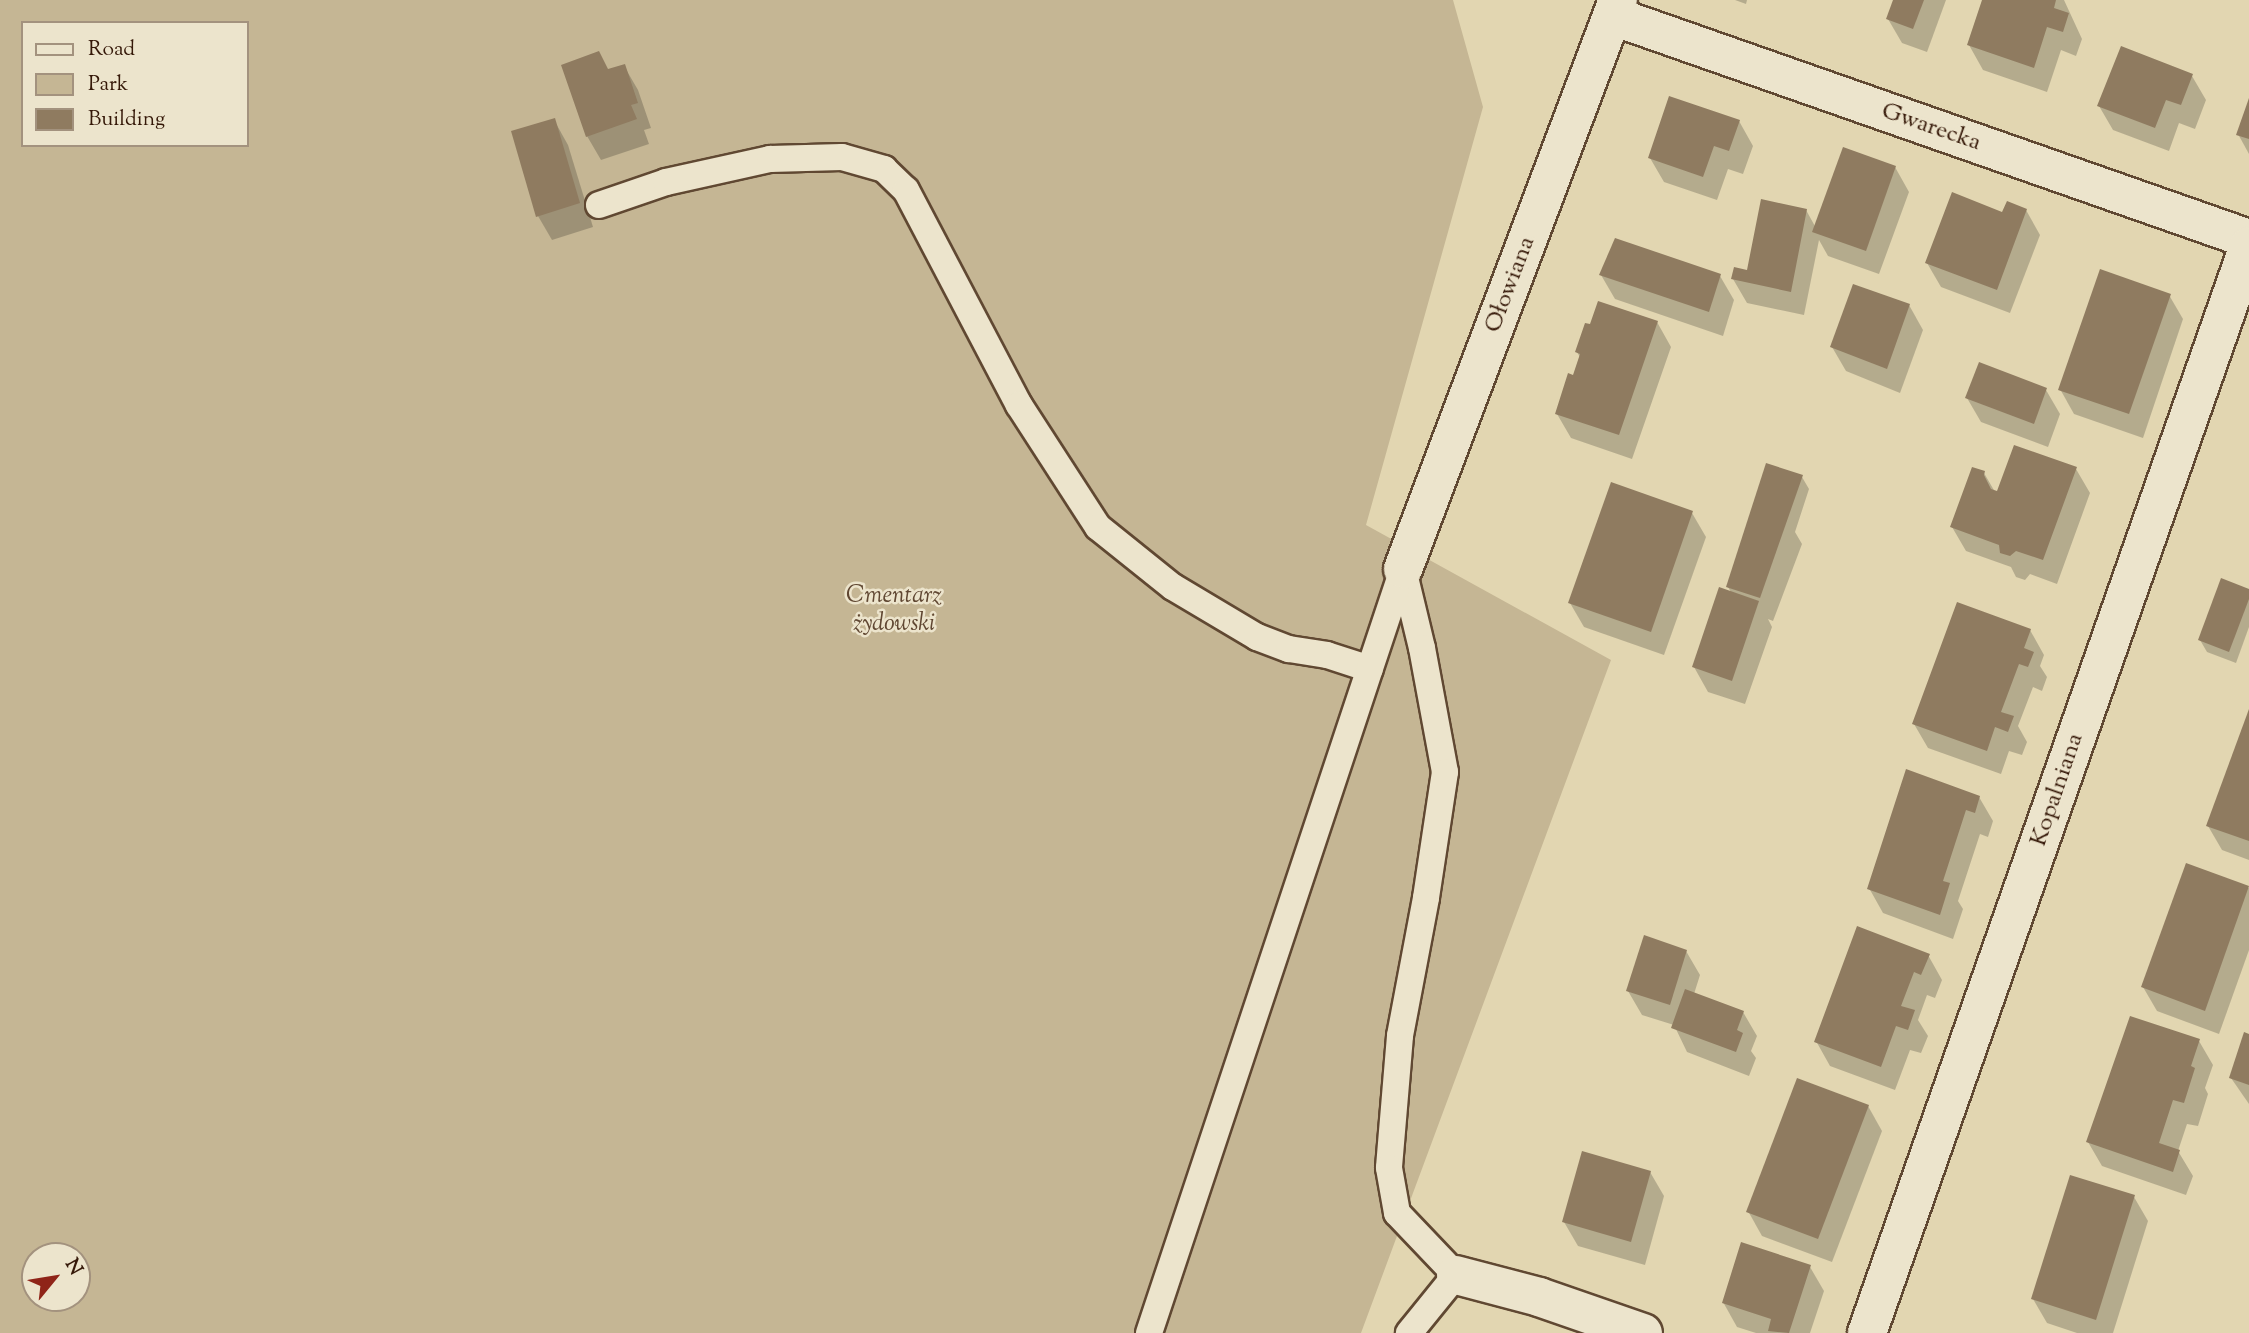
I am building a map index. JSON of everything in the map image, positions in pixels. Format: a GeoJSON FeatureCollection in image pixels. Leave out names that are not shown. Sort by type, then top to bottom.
{"type":"FeatureCollection","features":[{"type":"Feature","properties":{"kind":"street","name":"Gwarecka"},"geometry":{"type":"LineString","coordinates":[[1616,8],[2249,240]]}},
{"type":"Feature","properties":{"kind":"street","name":"Ołowiana"},"geometry":{"type":"LineString","coordinates":[[1403,569],[1616,8]]}},
{"type":"Feature","properties":{"kind":"street","name":"Kopalniana"},"geometry":{"type":"LineString","coordinates":[[1867,1333],[2249,246]]}},
{"type":"Feature","properties":{"kind":"street"},"geometry":{"type":"LineString","coordinates":[[1457,1275],[1539,1297],[1643,1333]]}},
{"type":"Feature","properties":{"kind":"lane"},"geometry":{"type":"LineString","coordinates":[[598,205],[666,182],[770,159],[842,157],[884,169],[906,190],[1019,405],[1098,527],[1174,587],[1256,637],[1289,649],[1326,655],[1370,669]]}},
{"type":"Feature","properties":{"kind":"lane"},"geometry":{"type":"LineString","coordinates":[[1149,1333],[1403,569]]}},
{"type":"Feature","properties":{"kind":"lane"},"geometry":{"type":"LineString","coordinates":[[1403,569],[1422,648],[1445,772],[1426,898],[1400,1036],[1389,1168],[1397,1213],[1457,1275],[1409,1333]]}},
{"type":"Feature","properties":{"kind":"green space","name":"Cmentarz żydowski"},"geometry":{"type":"Polygon","coordinates":[[[0,0],[1453,0],[1483,107],[1366,525],[1611,660],[1361,1333],[0,1333],[0,0]]]}},
{"type":"Feature","properties":{"kind":"building"},"geometry":{"type":"Polygon","coordinates":[[[1893,0],[1924,0],[1913,29],[1886,19],[1893,0]]]}},
{"type":"Feature","properties":{"kind":"building"},"geometry":{"type":"Polygon","coordinates":[[[1982,0],[2056,0],[2054,8],[2069,13],[2063,32],[2047,27],[2034,68],[1967,45],[1982,0]]]}},
{"type":"Feature","properties":{"kind":"building"},"geometry":{"type":"Polygon","coordinates":[[[2121,46],[2193,74],[2181,105],[2166,100],[2155,128],[2097,106],[2121,46]]]}},
{"type":"Feature","properties":{"kind":"building"},"geometry":{"type":"Polygon","coordinates":[[[599,51],[608,69],[625,64],[638,103],[631,105],[637,119],[586,137],[561,65],[599,51]]]}},
{"type":"Feature","properties":{"kind":"building"},"geometry":{"type":"Polygon","coordinates":[[[1669,96],[1740,120],[1729,151],[1714,146],[1703,177],[1648,158],[1669,96]]]}},
{"type":"Feature","properties":{"kind":"building"},"geometry":{"type":"Polygon","coordinates":[[[2249,98],[2249,139],[2236,135],[2249,98]]]}},
{"type":"Feature","properties":{"kind":"building"},"geometry":{"type":"Polygon","coordinates":[[[555,118],[580,203],[536,217],[511,131],[555,118]]]}},
{"type":"Feature","properties":{"kind":"building"},"geometry":{"type":"Polygon","coordinates":[[[1843,147],[1896,166],[1866,251],[1812,232],[1843,147]]]}},
{"type":"Feature","properties":{"kind":"building"},"geometry":{"type":"Polygon","coordinates":[[[1952,192],[2002,212],[2007,201],[2027,209],[1997,290],[1925,263],[1952,192]]]}},
{"type":"Feature","properties":{"kind":"building"},"geometry":{"type":"Polygon","coordinates":[[[1761,199],[1807,209],[1791,292],[1731,279],[1734,267],[1747,270],[1761,199]]]}},
{"type":"Feature","properties":{"kind":"building"},"geometry":{"type":"Polygon","coordinates":[[[1615,238],[1721,274],[1709,312],[1599,275],[1615,238]]]}},
{"type":"Feature","properties":{"kind":"building"},"geometry":{"type":"Polygon","coordinates":[[[2100,269],[2171,294],[2129,414],[2058,390],[2100,269]]]}},
{"type":"Feature","properties":{"kind":"building"},"geometry":{"type":"Polygon","coordinates":[[[1853,284],[1910,304],[1887,369],[1830,347],[1853,284]]]}},
{"type":"Feature","properties":{"kind":"building"},"geometry":{"type":"Polygon","coordinates":[[[1598,301],[1658,321],[1619,435],[1555,414],[1568,373],[1573,375],[1580,354],[1575,352],[1585,323],[1590,324],[1598,301]]]}},
{"type":"Feature","properties":{"kind":"building"},"geometry":{"type":"Polygon","coordinates":[[[1979,362],[2047,388],[2034,424],[1965,398],[1979,362]]]}},
{"type":"Feature","properties":{"kind":"building"},"geometry":{"type":"Polygon","coordinates":[[[2014,445],[2077,467],[2043,560],[2016,551],[2010,556],[2000,553],[1999,545],[1950,527],[1972,467],[1985,471],[1984,475],[1991,489],[1997,491],[2014,445]]]}},
{"type":"Feature","properties":{"kind":"building"},"geometry":{"type":"Polygon","coordinates":[[[1766,463],[1803,475],[1760,598],[1726,587],[1766,463]]]}},
{"type":"Feature","properties":{"kind":"building"},"geometry":{"type":"Polygon","coordinates":[[[1611,482],[1693,511],[1651,632],[1568,603],[1611,482]]]}},
{"type":"Feature","properties":{"kind":"building"},"geometry":{"type":"Polygon","coordinates":[[[2221,578],[2249,589],[2249,599],[2229,652],[2198,640],[2221,578]]]}},
{"type":"Feature","properties":{"kind":"building"},"geometry":{"type":"Polygon","coordinates":[[[1719,587],[1759,601],[1732,681],[1692,667],[1719,587]]]}},
{"type":"Feature","properties":{"kind":"building"},"geometry":{"type":"Polygon","coordinates":[[[1957,602],[2031,629],[2024,648],[2034,652],[2028,667],[2019,664],[2001,712],[2014,716],[2008,732],[1995,727],[1987,751],[1912,724],[1957,602]]]}},
{"type":"Feature","properties":{"kind":"building"},"geometry":{"type":"Polygon","coordinates":[[[2249,709],[2249,841],[2206,826],[2249,709]]]}},
{"type":"Feature","properties":{"kind":"building"},"geometry":{"type":"Polygon","coordinates":[[[1906,769],[1980,796],[1975,813],[1966,810],[1943,881],[1950,883],[1940,915],[1867,889],[1906,769]]]}},
{"type":"Feature","properties":{"kind":"building"},"geometry":{"type":"Polygon","coordinates":[[[2186,863],[2249,886],[2205,1011],[2141,987],[2186,863]]]}},
{"type":"Feature","properties":{"kind":"building"},"geometry":{"type":"Polygon","coordinates":[[[1857,926],[1930,954],[1921,975],[1914,972],[1901,1006],[1915,1010],[1908,1030],[1896,1026],[1881,1067],[1814,1042],[1857,926]]]}},
{"type":"Feature","properties":{"kind":"building"},"geometry":{"type":"Polygon","coordinates":[[[1644,935],[1687,950],[1670,1005],[1626,991],[1644,935]]]}},
{"type":"Feature","properties":{"kind":"building"},"geometry":{"type":"Polygon","coordinates":[[[1685,989],[1744,1011],[1737,1030],[1743,1033],[1736,1052],[1671,1028],[1685,989]]]}},
{"type":"Feature","properties":{"kind":"building"},"geometry":{"type":"Polygon","coordinates":[[[2130,1016],[2200,1039],[2191,1066],[2195,1068],[2184,1103],[2173,1100],[2159,1143],[2180,1150],[2173,1172],[2086,1142],[2130,1016]]]}},
{"type":"Feature","properties":{"kind":"building"},"geometry":{"type":"Polygon","coordinates":[[[2244,1032],[2249,1034],[2249,1085],[2229,1078],[2244,1032]]]}},
{"type":"Feature","properties":{"kind":"building"},"geometry":{"type":"Polygon","coordinates":[[[1797,1078],[1869,1105],[1818,1239],[1746,1212],[1797,1078]]]}},
{"type":"Feature","properties":{"kind":"building"},"geometry":{"type":"Polygon","coordinates":[[[1582,1151],[1651,1171],[1631,1242],[1562,1222],[1582,1151]]]}},
{"type":"Feature","properties":{"kind":"building"},"geometry":{"type":"Polygon","coordinates":[[[2070,1175],[2135,1195],[2096,1320],[2031,1299],[2070,1175]]]}},
{"type":"Feature","properties":{"kind":"building"},"geometry":{"type":"Polygon","coordinates":[[[1741,1242],[1811,1265],[1789,1333],[1768,1331],[1771,1319],[1722,1303],[1741,1242]]]}}]}
